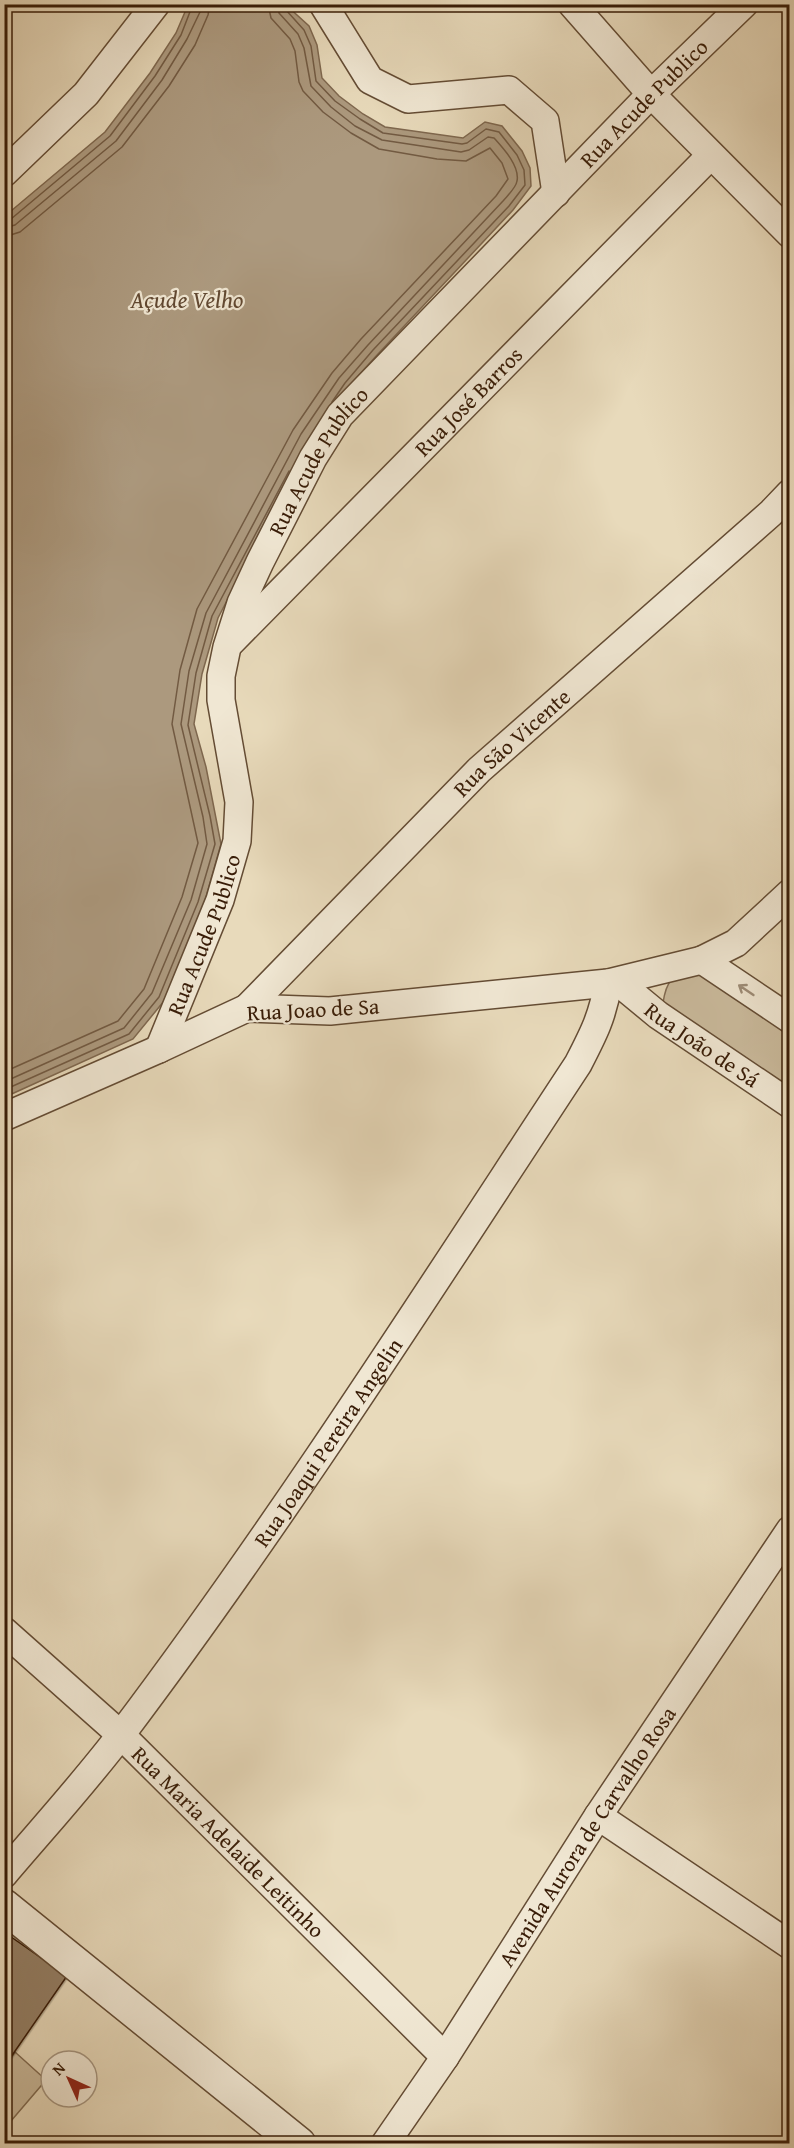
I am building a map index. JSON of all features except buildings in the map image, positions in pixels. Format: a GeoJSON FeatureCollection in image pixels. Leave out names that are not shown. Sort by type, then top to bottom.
{"type":"FeatureCollection","features":[{"type":"Feature","properties":{"kind":"street"},"geometry":{"type":"LineString","coordinates":[[4,173],[86,94],[156,4]]}},
{"type":"Feature","properties":{"kind":"street"},"geometry":{"type":"LineString","coordinates":[[323,4],[370,80],[408,99],[509,90],[545,121],[556,193]]}},
{"type":"Feature","properties":{"kind":"street"},"geometry":{"type":"LineString","coordinates":[[572,4],[651,94],[789,234]]}},
{"type":"Feature","properties":{"kind":"street","name":"Rua Acude Publico"},"geometry":{"type":"LineString","coordinates":[[159,1049],[220,900],[237,841],[238,802],[221,700],[221,675],[227,647],[241,603],[313,458],[340,415],[651,94],[744,4]]}},
{"type":"Feature","properties":{"kind":"street","name":"Rua José Barros"},"geometry":{"type":"LineString","coordinates":[[227,647],[710,156]]}},
{"type":"Feature","properties":{"kind":"street","name":"Rua São Vicente"},"geometry":{"type":"LineString","coordinates":[[247,1008],[479,770],[763,520],[789,493]]}},
{"type":"Feature","properties":{"kind":"street","name":"Rua Joao de Sa"},"geometry":{"type":"LineString","coordinates":[[4,1117],[247,1008],[330,1011],[613,983],[702,960],[736,943],[789,893]]}},
{"type":"Feature","properties":{"kind":"street"},"geometry":{"type":"LineString","coordinates":[[702,960],[789,1019]]}},
{"type":"Feature","properties":{"kind":"street","name":"Rua João de Sá"},"geometry":{"type":"LineString","coordinates":[[613,983],[789,1104]]}},
{"type":"Feature","properties":{"kind":"street","name":"Rua Joaqui Pereira Angelin"},"geometry":{"type":"LineString","coordinates":[[4,1874],[121,1735],[220,1600],[349,1413],[572,1074],[597,1028],[613,983]]}},
{"type":"Feature","properties":{"kind":"street","name":"Avenida Aurora de Carvalho Rosa"},"geometry":{"type":"LineString","coordinates":[[385,2144],[445,2057],[598,1816],[789,1530]]}},
{"type":"Feature","properties":{"kind":"street","name":"Rua Maria Adelaide Leitinho"},"geometry":{"type":"LineString","coordinates":[[4,1631],[121,1735],[445,2057]]}},
{"type":"Feature","properties":{"kind":"street"},"geometry":{"type":"LineString","coordinates":[[598,1816],[789,1945]]}},
{"type":"Feature","properties":{"kind":"street"},"geometry":{"type":"LineString","coordinates":[[4,1906],[299,2144]]}},
{"type":"Feature","properties":{"kind":"shaded area"},"geometry":{"type":"Polygon","coordinates":[[[694,970],[789,1034],[789,1087],[663,1003],[671,980],[680,973],[694,970]]]}},
{"type":"Feature","properties":{"kind":"shaded area"},"geometry":{"type":"Polygon","coordinates":[[[15,2052],[39,2074],[39,2088],[5,2128],[5,2067],[15,2052]]]}},
{"type":"Feature","properties":{"kind":"water","name":"Açude Velho"},"geometry":{"type":"Polygon","coordinates":[[[188,5],[286,5],[309,26],[317,45],[322,78],[339,96],[363,114],[385,127],[463,138],[485,122],[502,126],[522,151],[530,168],[531,186],[513,210],[349,386],[245,566],[218,618],[202,674],[194,724],[206,767],[221,844],[204,904],[164,1001],[133,1039],[5,1097],[5,216],[105,132],[150,73],[176,33],[188,5]]]}}]}
